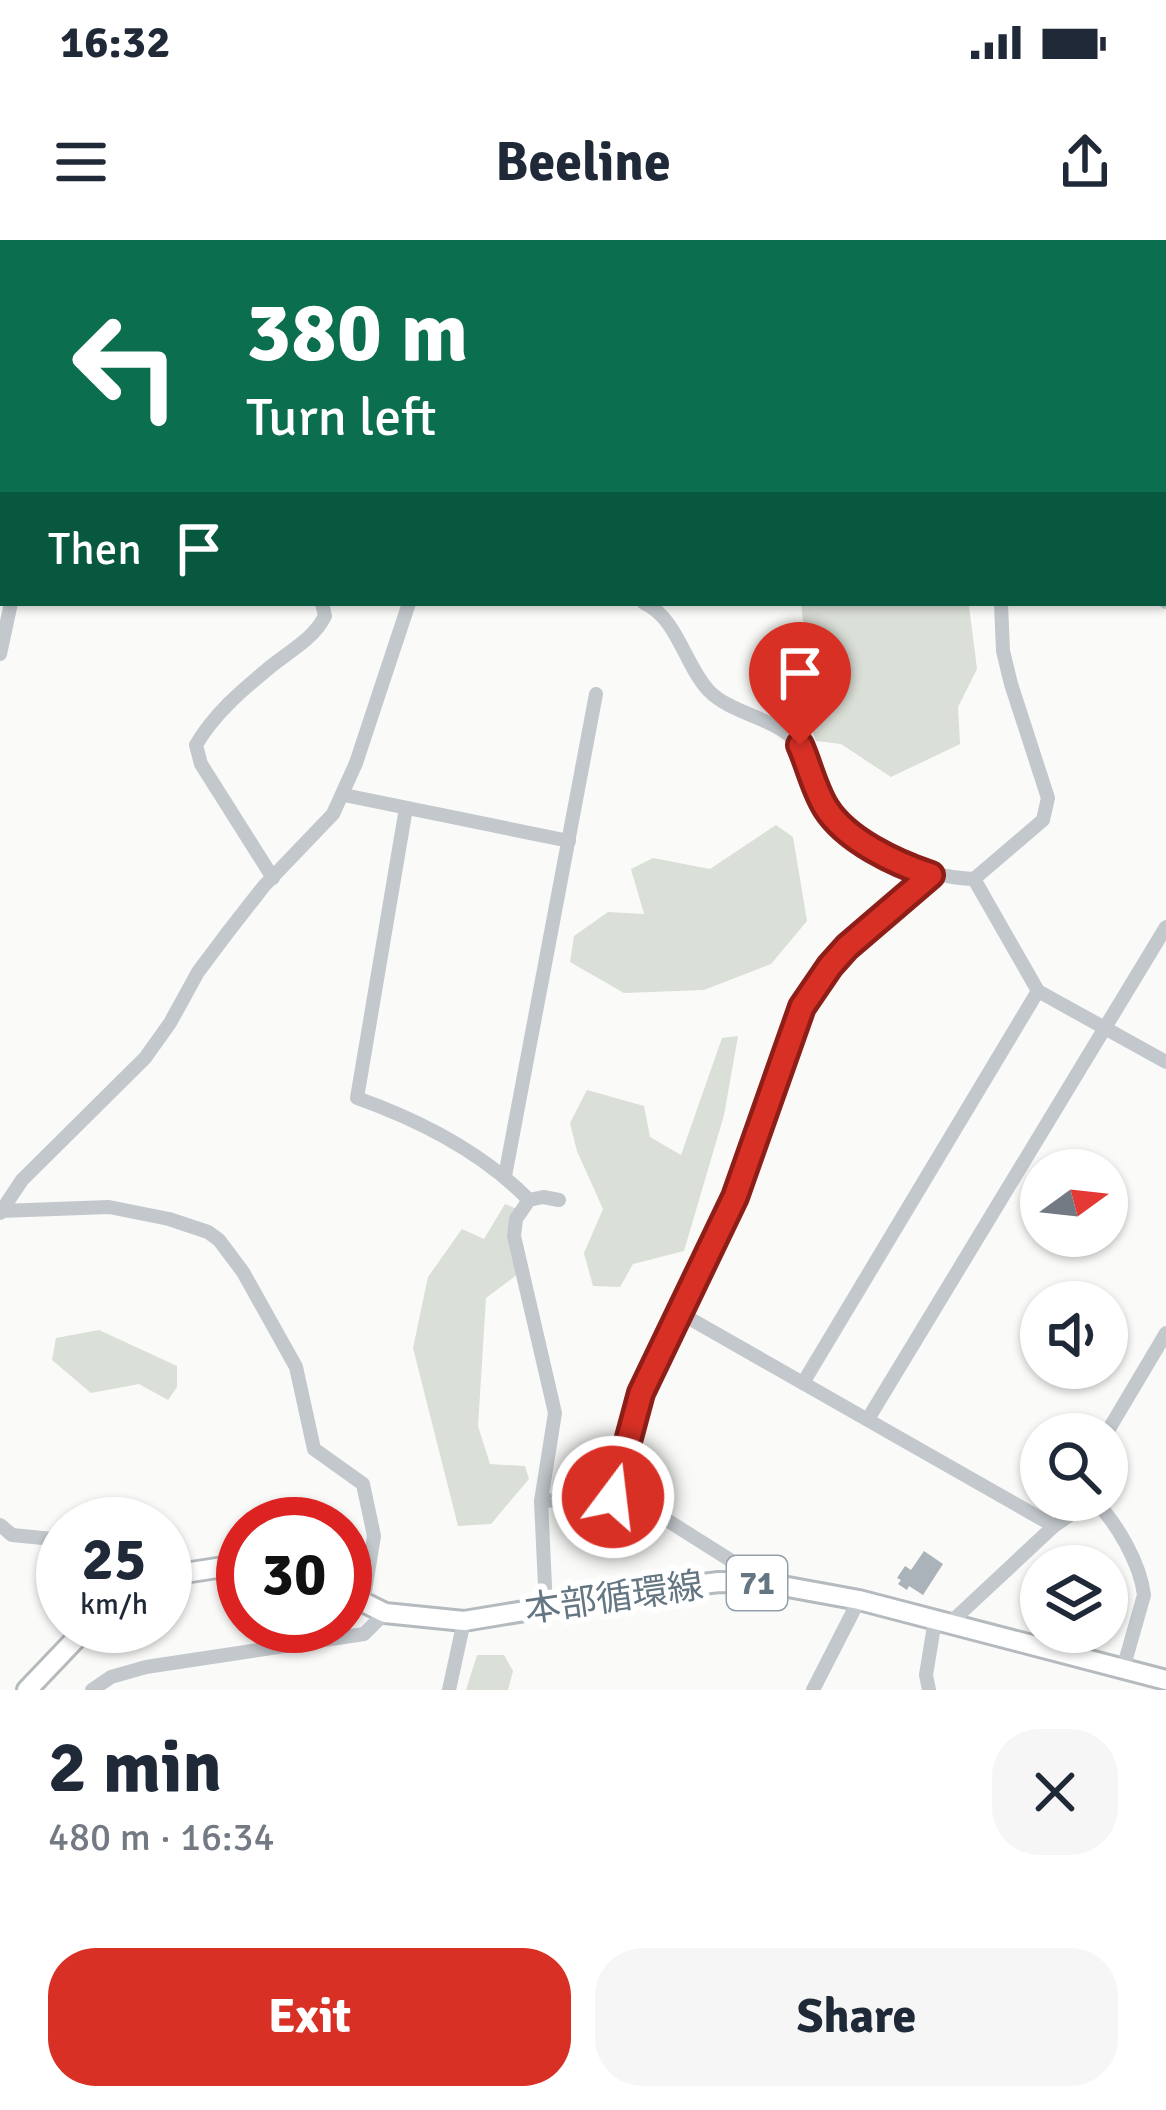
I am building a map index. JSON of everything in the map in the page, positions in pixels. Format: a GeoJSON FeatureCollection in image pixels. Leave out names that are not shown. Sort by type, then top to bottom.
{"type":"FeatureCollection","features":[{"type":"Feature","properties":{"kind":"main road","name":"本部循環線"},"geometry":{"type":"LineString","coordinates":[[372,1607],[411,1618],[464,1621],[719,1582],[766,1583],[859,1600],[1166,1680]]}},
{"type":"Feature","properties":{"kind":"main road"},"geometry":{"type":"LineString","coordinates":[[27,1690],[62,1653]]}},
{"type":"Feature","properties":{"kind":"street"},"geometry":{"type":"LineString","coordinates":[[0,654],[10,606]]}},
{"type":"Feature","properties":{"kind":"street"},"geometry":{"type":"LineString","coordinates":[[273,878],[201,764],[196,746],[210,722],[317,631],[325,616],[323,606]]}},
{"type":"Feature","properties":{"kind":"street"},"geometry":{"type":"LineString","coordinates":[[1,1212],[22,1180],[145,1058],[198,971],[273,878],[311,841],[344,795],[408,606]]}},
{"type":"Feature","properties":{"kind":"street"},"geometry":{"type":"LineString","coordinates":[[648,606],[660,614],[707,689],[800,745],[821,800],[840,826],[931,875],[974,879],[1042,820],[1047,808],[1042,772],[1011,684],[1000,606]]}},
{"type":"Feature","properties":{"kind":"street"},"geometry":{"type":"LineString","coordinates":[[660,614],[670,606]]}},
{"type":"Feature","properties":{"kind":"street"},"geometry":{"type":"LineString","coordinates":[[505,1176],[596,694]]}},
{"type":"Feature","properties":{"kind":"street"},"geometry":{"type":"LineString","coordinates":[[344,795],[569,842]]}},
{"type":"Feature","properties":{"kind":"street"},"geometry":{"type":"LineString","coordinates":[[406,808],[358,1098],[412,1118],[505,1176],[529,1200]]}},
{"type":"Feature","properties":{"kind":"street"},"geometry":{"type":"LineString","coordinates":[[613,1497],[641,1393],[735,1197],[802,1007],[847,947],[931,875]]}},
{"type":"Feature","properties":{"kind":"street"},"geometry":{"type":"LineString","coordinates":[[974,879],[1038,991],[1166,1062]]}},
{"type":"Feature","properties":{"kind":"street"},"geometry":{"type":"LineString","coordinates":[[868,1419],[1166,927]]}},
{"type":"Feature","properties":{"kind":"street"},"geometry":{"type":"LineString","coordinates":[[803,1383],[1038,991]]}},
{"type":"Feature","properties":{"kind":"street"},"geometry":{"type":"LineString","coordinates":[[546,1607],[541,1501],[555,1413],[514,1236],[516,1220],[529,1200],[560,1200]]}},
{"type":"Feature","properties":{"kind":"street"},"geometry":{"type":"LineString","coordinates":[[1,1212],[127,1209],[208,1232],[219,1240],[243,1272],[296,1367],[314,1449],[363,1484],[366,1497]]}},
{"type":"Feature","properties":{"kind":"street"},"geometry":{"type":"LineString","coordinates":[[680,1313],[1054,1526]]}},
{"type":"Feature","properties":{"kind":"street"},"geometry":{"type":"LineString","coordinates":[[1118,1413],[1166,1333]]}},
{"type":"Feature","properties":{"kind":"street"},"geometry":{"type":"LineString","coordinates":[[541,1501],[613,1497],[643,1505],[766,1583]]}},
{"type":"Feature","properties":{"kind":"street"},"geometry":{"type":"LineString","coordinates":[[929,1690],[926,1675],[942,1622],[1062,1521]]}},
{"type":"Feature","properties":{"kind":"street"},"geometry":{"type":"LineString","coordinates":[[1109,1521],[1122,1539],[1144,1595],[1123,1669]]}},
{"type":"Feature","properties":{"kind":"street"},"geometry":{"type":"LineString","coordinates":[[0,1525],[11,1535],[36,1537]]}},
{"type":"Feature","properties":{"kind":"street"},"geometry":{"type":"LineString","coordinates":[[813,1690],[859,1600]]}},
{"type":"Feature","properties":{"kind":"street"},"geometry":{"type":"LineString","coordinates":[[92,1690],[111,1677],[146,1667],[364,1634],[385,1613]]}},
{"type":"Feature","properties":{"kind":"street"},"geometry":{"type":"LineString","coordinates":[[449,1690],[464,1621]]}},
{"type":"Feature","properties":{"kind":"shaded area"},"geometry":{"type":"Polygon","coordinates":[[[801,606],[969,606],[977,669],[958,707],[960,744],[891,777],[841,744],[816,741],[805,711],[831,680],[831,638],[803,621],[801,606]]]}},
{"type":"Feature","properties":{"kind":"shaded area"},"geometry":{"type":"Polygon","coordinates":[[[776,825],[793,837],[807,921],[771,964],[704,990],[624,993],[570,962],[574,936],[608,912],[644,914],[631,869],[653,858],[710,869],[776,825]]]}},
{"type":"Feature","properties":{"kind":"shaded area"},"geometry":{"type":"Polygon","coordinates":[[[738,1036],[724,1115],[684,1251],[633,1264],[620,1287],[593,1286],[584,1253],[603,1209],[570,1123],[587,1090],[644,1106],[650,1137],[681,1155],[722,1038],[738,1036]]]}},
{"type":"Feature","properties":{"kind":"shaded area"},"geometry":{"type":"Polygon","coordinates":[[[505,1204],[517,1209],[518,1274],[486,1298],[478,1426],[490,1464],[525,1466],[529,1479],[491,1524],[458,1526],[413,1348],[428,1277],[462,1229],[484,1239],[505,1204]]]}},
{"type":"Feature","properties":{"kind":"shaded area"},"geometry":{"type":"Polygon","coordinates":[[[99,1330],[177,1366],[177,1387],[168,1400],[139,1384],[91,1393],[52,1360],[56,1338],[99,1330]]]}},
{"type":"Feature","properties":{"kind":"shaded area"},"geometry":{"type":"Polygon","coordinates":[[[477,1655],[504,1655],[513,1671],[508,1690],[466,1690],[477,1655]]]}},
{"type":"Feature","properties":{"kind":"building"},"geometry":{"type":"Polygon","coordinates":[[[924,1551],[943,1564],[923,1595],[909,1586],[907,1590],[897,1578],[905,1566],[911,1570],[924,1551]]]}},
{"type":"Feature","properties":{"kind":"route"},"geometry":{"type":"LineString","coordinates":[[613,1497],[641,1393],[735,1197],[802,1007],[847,947],[931,875],[840,826],[821,800],[800,745]]}}]}
